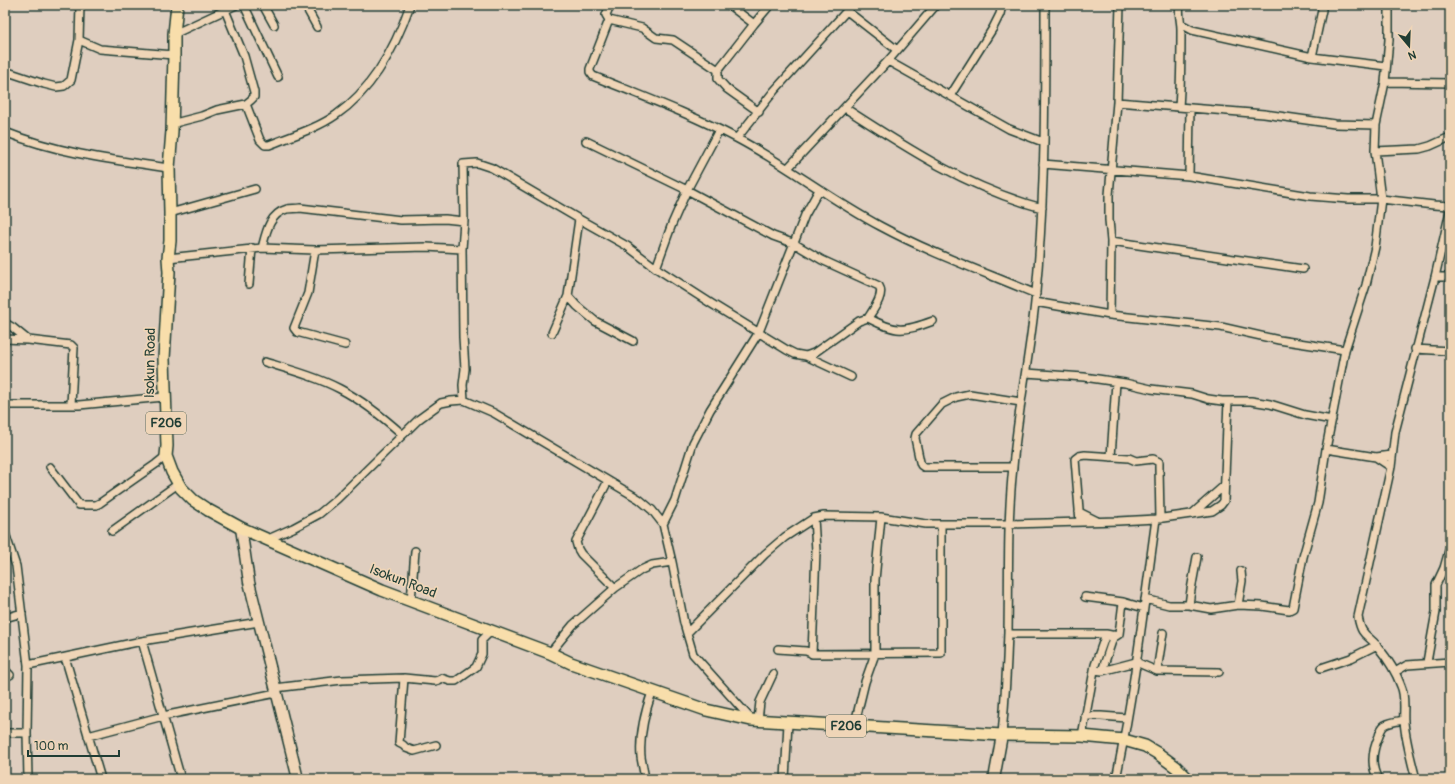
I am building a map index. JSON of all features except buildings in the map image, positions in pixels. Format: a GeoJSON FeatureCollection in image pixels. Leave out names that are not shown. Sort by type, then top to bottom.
{"type":"FeatureCollection","features":[{"type":"Feature","properties":{"kind":"main road","name":"Isokun Road"},"geometry":{"type":"LineString","coordinates":[[177,5],[174,34],[169,168],[170,242],[164,359],[164,397],[167,446],[166,456],[178,484],[193,500],[208,510],[266,540],[382,590],[498,634]]}},
{"type":"Feature","properties":{"kind":"main road","name":"F206"},"geometry":{"type":"LineString","coordinates":[[498,634],[550,653],[571,663],[706,710],[754,720],[788,723],[1002,735],[1082,736],[1124,740],[1145,746],[1157,753],[1176,767],[1188,779]]}},
{"type":"Feature","properties":{"kind":"street"},"geometry":{"type":"LineString","coordinates":[[5,70],[56,87],[64,86],[71,80],[79,40],[80,5]]}},
{"type":"Feature","properties":{"kind":"street"},"geometry":{"type":"LineString","coordinates":[[174,34],[236,5]]}},
{"type":"Feature","properties":{"kind":"street"},"geometry":{"type":"LineString","coordinates":[[244,5],[278,77]]}},
{"type":"Feature","properties":{"kind":"street"},"geometry":{"type":"LineString","coordinates":[[263,5],[274,25]]}},
{"type":"Feature","properties":{"kind":"street"},"geometry":{"type":"LineString","coordinates":[[305,5],[317,27]]}},
{"type":"Feature","properties":{"kind":"street"},"geometry":{"type":"LineString","coordinates":[[246,104],[260,140],[265,145],[269,145],[337,115],[360,94],[375,75],[390,51],[402,27],[410,5]]}},
{"type":"Feature","properties":{"kind":"street"},"geometry":{"type":"LineString","coordinates":[[610,5],[606,15],[609,20],[642,28],[656,38],[673,40],[718,70]]}},
{"type":"Feature","properties":{"kind":"street"},"geometry":{"type":"LineString","coordinates":[[729,5],[754,24]]}},
{"type":"Feature","properties":{"kind":"street"},"geometry":{"type":"LineString","coordinates":[[759,112],[727,89],[718,79],[718,70],[770,5]]}},
{"type":"Feature","properties":{"kind":"street"},"geometry":{"type":"LineString","coordinates":[[788,168],[888,61],[936,5]]}},
{"type":"Feature","properties":{"kind":"street"},"geometry":{"type":"LineString","coordinates":[[950,96],[993,28],[1000,14],[1002,5]]}},
{"type":"Feature","properties":{"kind":"street"},"geometry":{"type":"LineString","coordinates":[[994,779],[1002,735],[1006,694],[1009,524],[1013,467],[1036,294],[1042,208],[1044,5]]}},
{"type":"Feature","properties":{"kind":"street"},"geometry":{"type":"LineString","coordinates":[[1110,316],[1111,241],[1109,220],[1117,102],[1120,5]]}},
{"type":"Feature","properties":{"kind":"street"},"geometry":{"type":"LineString","coordinates":[[1179,107],[1181,41],[1180,5]]}},
{"type":"Feature","properties":{"kind":"street"},"geometry":{"type":"LineString","coordinates":[[1312,57],[1322,10],[1321,5]]}},
{"type":"Feature","properties":{"kind":"street"},"geometry":{"type":"LineString","coordinates":[[1145,599],[1169,605],[1189,605],[1211,609],[1238,605],[1262,606],[1289,610],[1293,608],[1303,557],[1318,503],[1326,449],[1345,350],[1368,277],[1375,248],[1381,199],[1375,152],[1376,125],[1385,82],[1389,40],[1389,5]]}},
{"type":"Feature","properties":{"kind":"street"},"geometry":{"type":"LineString","coordinates":[[737,138],[759,112],[774,91],[850,8],[897,50]]}},
{"type":"Feature","properties":{"kind":"street"},"geometry":{"type":"LineString","coordinates":[[171,124],[202,116],[217,110],[246,104],[254,97],[244,56],[226,10]]}},
{"type":"Feature","properties":{"kind":"street"},"geometry":{"type":"LineString","coordinates":[[609,20],[590,69],[593,76],[682,112],[737,138],[788,168],[819,190],[880,226],[913,242],[1036,294]]}},
{"type":"Feature","properties":{"kind":"street"},"geometry":{"type":"LineString","coordinates":[[1181,24],[1192,30],[1312,57],[1386,66]]}},
{"type":"Feature","properties":{"kind":"street"},"geometry":{"type":"LineString","coordinates":[[1181,41],[1192,30]]}},
{"type":"Feature","properties":{"kind":"street"},"geometry":{"type":"LineString","coordinates":[[79,40],[100,49],[174,55]]}},
{"type":"Feature","properties":{"kind":"street"},"geometry":{"type":"LineString","coordinates":[[888,61],[1009,129],[1043,142]]}},
{"type":"Feature","properties":{"kind":"street"},"geometry":{"type":"LineString","coordinates":[[1385,82],[1450,83]]}},
{"type":"Feature","properties":{"kind":"street"},"geometry":{"type":"LineString","coordinates":[[1117,102],[1264,114],[1335,124],[1376,125]]}},
{"type":"Feature","properties":{"kind":"street"},"geometry":{"type":"LineString","coordinates":[[845,108],[914,152],[949,172],[1015,201],[1042,208]]}},
{"type":"Feature","properties":{"kind":"street"},"geometry":{"type":"LineString","coordinates":[[1189,176],[1190,108]]}},
{"type":"Feature","properties":{"kind":"street"},"geometry":{"type":"LineString","coordinates":[[656,268],[672,224],[687,190],[719,130]]}},
{"type":"Feature","properties":{"kind":"street"},"geometry":{"type":"LineString","coordinates":[[5,132],[22,139],[60,149],[97,157],[169,168]]}},
{"type":"Feature","properties":{"kind":"street"},"geometry":{"type":"LineString","coordinates":[[1375,152],[1419,149],[1450,137]]}},
{"type":"Feature","properties":{"kind":"street"},"geometry":{"type":"LineString","coordinates":[[586,141],[687,190],[773,236],[795,244],[822,260],[879,286],[881,289],[881,294],[868,318],[859,321],[814,353],[806,356]]}},
{"type":"Feature","properties":{"kind":"street"},"geometry":{"type":"LineString","coordinates":[[464,400],[463,384],[465,369],[462,249],[464,221],[463,164],[476,162],[492,168],[627,246],[656,268],[795,354],[806,356],[851,377]]}},
{"type":"Feature","properties":{"kind":"street"},"geometry":{"type":"LineString","coordinates":[[1043,164],[1112,171],[1189,176],[1310,196],[1348,199],[1381,199],[1434,206],[1450,206]]}},
{"type":"Feature","properties":{"kind":"street"},"geometry":{"type":"LineString","coordinates":[[170,213],[255,189]]}},
{"type":"Feature","properties":{"kind":"street"},"geometry":{"type":"LineString","coordinates":[[663,524],[675,500],[693,444],[710,410],[759,332],[795,244],[805,214],[819,190]]}},
{"type":"Feature","properties":{"kind":"street"},"geometry":{"type":"LineString","coordinates":[[262,248],[268,225],[277,216],[288,209],[300,208],[401,220],[445,219],[464,221]]}},
{"type":"Feature","properties":{"kind":"street"},"geometry":{"type":"LineString","coordinates":[[1416,779],[1406,742],[1402,687],[1376,645],[1362,632],[1358,617],[1391,467],[1395,432],[1415,349],[1435,277],[1450,211]]}},
{"type":"Feature","properties":{"kind":"street"},"geometry":{"type":"LineString","coordinates":[[552,334],[568,296],[579,219]]}},
{"type":"Feature","properties":{"kind":"street"},"geometry":{"type":"LineString","coordinates":[[1111,241],[1303,268]]}},
{"type":"Feature","properties":{"kind":"street"},"geometry":{"type":"LineString","coordinates":[[168,258],[252,248],[314,250],[426,247],[462,249]]}},
{"type":"Feature","properties":{"kind":"street"},"geometry":{"type":"LineString","coordinates":[[249,284],[252,248]]}},
{"type":"Feature","properties":{"kind":"street"},"geometry":{"type":"LineString","coordinates":[[314,250],[308,293],[294,328],[297,332],[345,345]]}},
{"type":"Feature","properties":{"kind":"street"},"geometry":{"type":"LineString","coordinates":[[1435,277],[1450,277]]}},
{"type":"Feature","properties":{"kind":"street"},"geometry":{"type":"LineString","coordinates":[[568,296],[577,306],[595,321],[633,341]]}},
{"type":"Feature","properties":{"kind":"street"},"geometry":{"type":"LineString","coordinates":[[1035,302],[1110,316],[1221,327],[1279,340],[1345,350]]}},
{"type":"Feature","properties":{"kind":"street"},"geometry":{"type":"LineString","coordinates":[[868,318],[894,330],[913,329],[933,321]]}},
{"type":"Feature","properties":{"kind":"street"},"geometry":{"type":"LineString","coordinates":[[5,323],[28,340]]}},
{"type":"Feature","properties":{"kind":"street"},"geometry":{"type":"LineString","coordinates":[[5,339],[71,345],[74,348],[71,405]]}},
{"type":"Feature","properties":{"kind":"street"},"geometry":{"type":"LineString","coordinates":[[1415,349],[1450,351]]}},
{"type":"Feature","properties":{"kind":"street"},"geometry":{"type":"LineString","coordinates":[[265,362],[312,376],[341,389],[382,416],[402,434]]}},
{"type":"Feature","properties":{"kind":"street"},"geometry":{"type":"LineString","coordinates":[[1026,373],[1084,377],[1151,389],[1192,394],[1208,399],[1250,401],[1270,404],[1305,415],[1332,420]]}},
{"type":"Feature","properties":{"kind":"street"},"geometry":{"type":"LineString","coordinates":[[1111,457],[1116,382]]}},
{"type":"Feature","properties":{"kind":"street"},"geometry":{"type":"LineString","coordinates":[[1013,467],[924,467],[920,462],[915,438],[918,431],[942,404],[956,397],[970,394],[1021,402]]}},
{"type":"Feature","properties":{"kind":"street"},"geometry":{"type":"LineString","coordinates":[[5,405],[71,405],[164,397]]}},
{"type":"Feature","properties":{"kind":"street"},"geometry":{"type":"LineString","coordinates":[[266,540],[319,514],[337,500],[402,434],[429,410],[441,403],[464,400],[494,413],[638,499],[652,510],[663,524],[687,634],[693,654],[754,720],[760,702],[773,674]]}},
{"type":"Feature","properties":{"kind":"street"},"geometry":{"type":"LineString","coordinates":[[687,634],[765,554],[785,537],[814,518],[824,516],[881,517],[926,524],[1009,524],[1158,519],[1212,511],[1224,501],[1228,400]]}},
{"type":"Feature","properties":{"kind":"street"},"geometry":{"type":"LineString","coordinates":[[1326,449],[1376,457],[1392,455]]}},
{"type":"Feature","properties":{"kind":"street"},"geometry":{"type":"LineString","coordinates":[[1080,522],[1075,459],[1079,456],[1085,455],[1129,458],[1141,461],[1153,459],[1159,462],[1158,519],[1124,740],[1116,779]]}},
{"type":"Feature","properties":{"kind":"street"},"geometry":{"type":"LineString","coordinates":[[50,467],[79,506],[96,505],[166,456]]}},
{"type":"Feature","properties":{"kind":"street"},"geometry":{"type":"LineString","coordinates":[[1376,457],[1391,467]]}},
{"type":"Feature","properties":{"kind":"street"},"geometry":{"type":"LineString","coordinates":[[608,481],[576,542],[581,554],[615,588]]}},
{"type":"Feature","properties":{"kind":"street"},"geometry":{"type":"LineString","coordinates":[[112,531],[178,484]]}},
{"type":"Feature","properties":{"kind":"street"},"geometry":{"type":"LineString","coordinates":[[1192,514],[1197,508],[1206,503],[1225,485]]}},
{"type":"Feature","properties":{"kind":"street"},"geometry":{"type":"LineString","coordinates":[[1202,513],[1206,503]]}},
{"type":"Feature","properties":{"kind":"street"},"geometry":{"type":"LineString","coordinates":[[1080,512],[1099,522]]}},
{"type":"Feature","properties":{"kind":"street"},"geometry":{"type":"LineString","coordinates":[[854,727],[865,682],[874,654],[875,580],[881,517]]}},
{"type":"Feature","properties":{"kind":"street"},"geometry":{"type":"LineString","coordinates":[[812,654],[816,551],[814,518]]}},
{"type":"Feature","properties":{"kind":"street"},"geometry":{"type":"LineString","coordinates":[[778,649],[806,651],[812,654],[941,653],[941,524]]}},
{"type":"Feature","properties":{"kind":"street"},"geometry":{"type":"LineString","coordinates":[[241,528],[249,582],[298,779]]}},
{"type":"Feature","properties":{"kind":"street"},"geometry":{"type":"LineString","coordinates":[[5,533],[16,566],[28,665],[28,779]]}},
{"type":"Feature","properties":{"kind":"street"},"geometry":{"type":"LineString","coordinates":[[1427,662],[1436,612],[1436,586],[1444,568],[1450,547]]}},
{"type":"Feature","properties":{"kind":"street"},"geometry":{"type":"LineString","coordinates":[[411,601],[415,551]]}},
{"type":"Feature","properties":{"kind":"street"},"geometry":{"type":"LineString","coordinates":[[1189,605],[1198,557]]}},
{"type":"Feature","properties":{"kind":"street"},"geometry":{"type":"LineString","coordinates":[[550,653],[573,625],[615,588],[641,570],[672,562]]}},
{"type":"Feature","properties":{"kind":"street"},"geometry":{"type":"LineString","coordinates":[[1238,605],[1242,581],[1241,572]]}},
{"type":"Feature","properties":{"kind":"street"},"geometry":{"type":"LineString","coordinates":[[1085,597],[1123,602],[1144,608]]}},
{"type":"Feature","properties":{"kind":"street"},"geometry":{"type":"LineString","coordinates":[[1008,634],[1106,634],[1116,636],[1119,634],[1123,602]]}},
{"type":"Feature","properties":{"kind":"street"},"geometry":{"type":"LineString","coordinates":[[5,618],[22,613]]}},
{"type":"Feature","properties":{"kind":"street"},"geometry":{"type":"LineString","coordinates":[[28,665],[142,641],[259,622]]}},
{"type":"Feature","properties":{"kind":"street"},"geometry":{"type":"LineString","coordinates":[[1157,671],[1163,633]]}},
{"type":"Feature","properties":{"kind":"street"},"geometry":{"type":"LineString","coordinates":[[88,736],[163,716],[276,691],[342,680],[404,678],[435,681],[441,678],[456,681],[476,667],[482,654],[482,640],[488,634],[498,634]]}},
{"type":"Feature","properties":{"kind":"street"},"geometry":{"type":"LineString","coordinates":[[1082,736],[1094,670],[1106,634]]}},
{"type":"Feature","properties":{"kind":"street"},"geometry":{"type":"LineString","coordinates":[[1102,671],[1114,635]]}},
{"type":"Feature","properties":{"kind":"street"},"geometry":{"type":"LineString","coordinates":[[142,641],[181,779]]}},
{"type":"Feature","properties":{"kind":"street"},"geometry":{"type":"LineString","coordinates":[[1322,668],[1351,658],[1376,645]]}},
{"type":"Feature","properties":{"kind":"street"},"geometry":{"type":"LineString","coordinates":[[65,657],[101,779]]}},
{"type":"Feature","properties":{"kind":"street"},"geometry":{"type":"LineString","coordinates":[[1094,670],[1102,671],[1136,662],[1157,671],[1219,672]]}},
{"type":"Feature","properties":{"kind":"street"},"geometry":{"type":"LineString","coordinates":[[1394,672],[1407,665],[1427,662],[1450,662]]}},
{"type":"Feature","properties":{"kind":"street"},"geometry":{"type":"LineString","coordinates":[[404,678],[399,743],[414,751],[436,745]]}},
{"type":"Feature","properties":{"kind":"street"},"geometry":{"type":"LineString","coordinates":[[645,779],[641,756],[642,734],[645,713],[652,692]]}},
{"type":"Feature","properties":{"kind":"street"},"geometry":{"type":"LineString","coordinates":[[1085,716],[1127,718]]}},
{"type":"Feature","properties":{"kind":"street"},"geometry":{"type":"LineString","coordinates":[[1378,779],[1374,773],[1373,756],[1375,746],[1382,729],[1385,725],[1404,720]]}},
{"type":"Feature","properties":{"kind":"street"},"geometry":{"type":"LineString","coordinates":[[785,779],[788,723]]}},
{"type":"Feature","properties":{"kind":"street"},"geometry":{"type":"LineString","coordinates":[[5,734],[27,733]]}}]}
